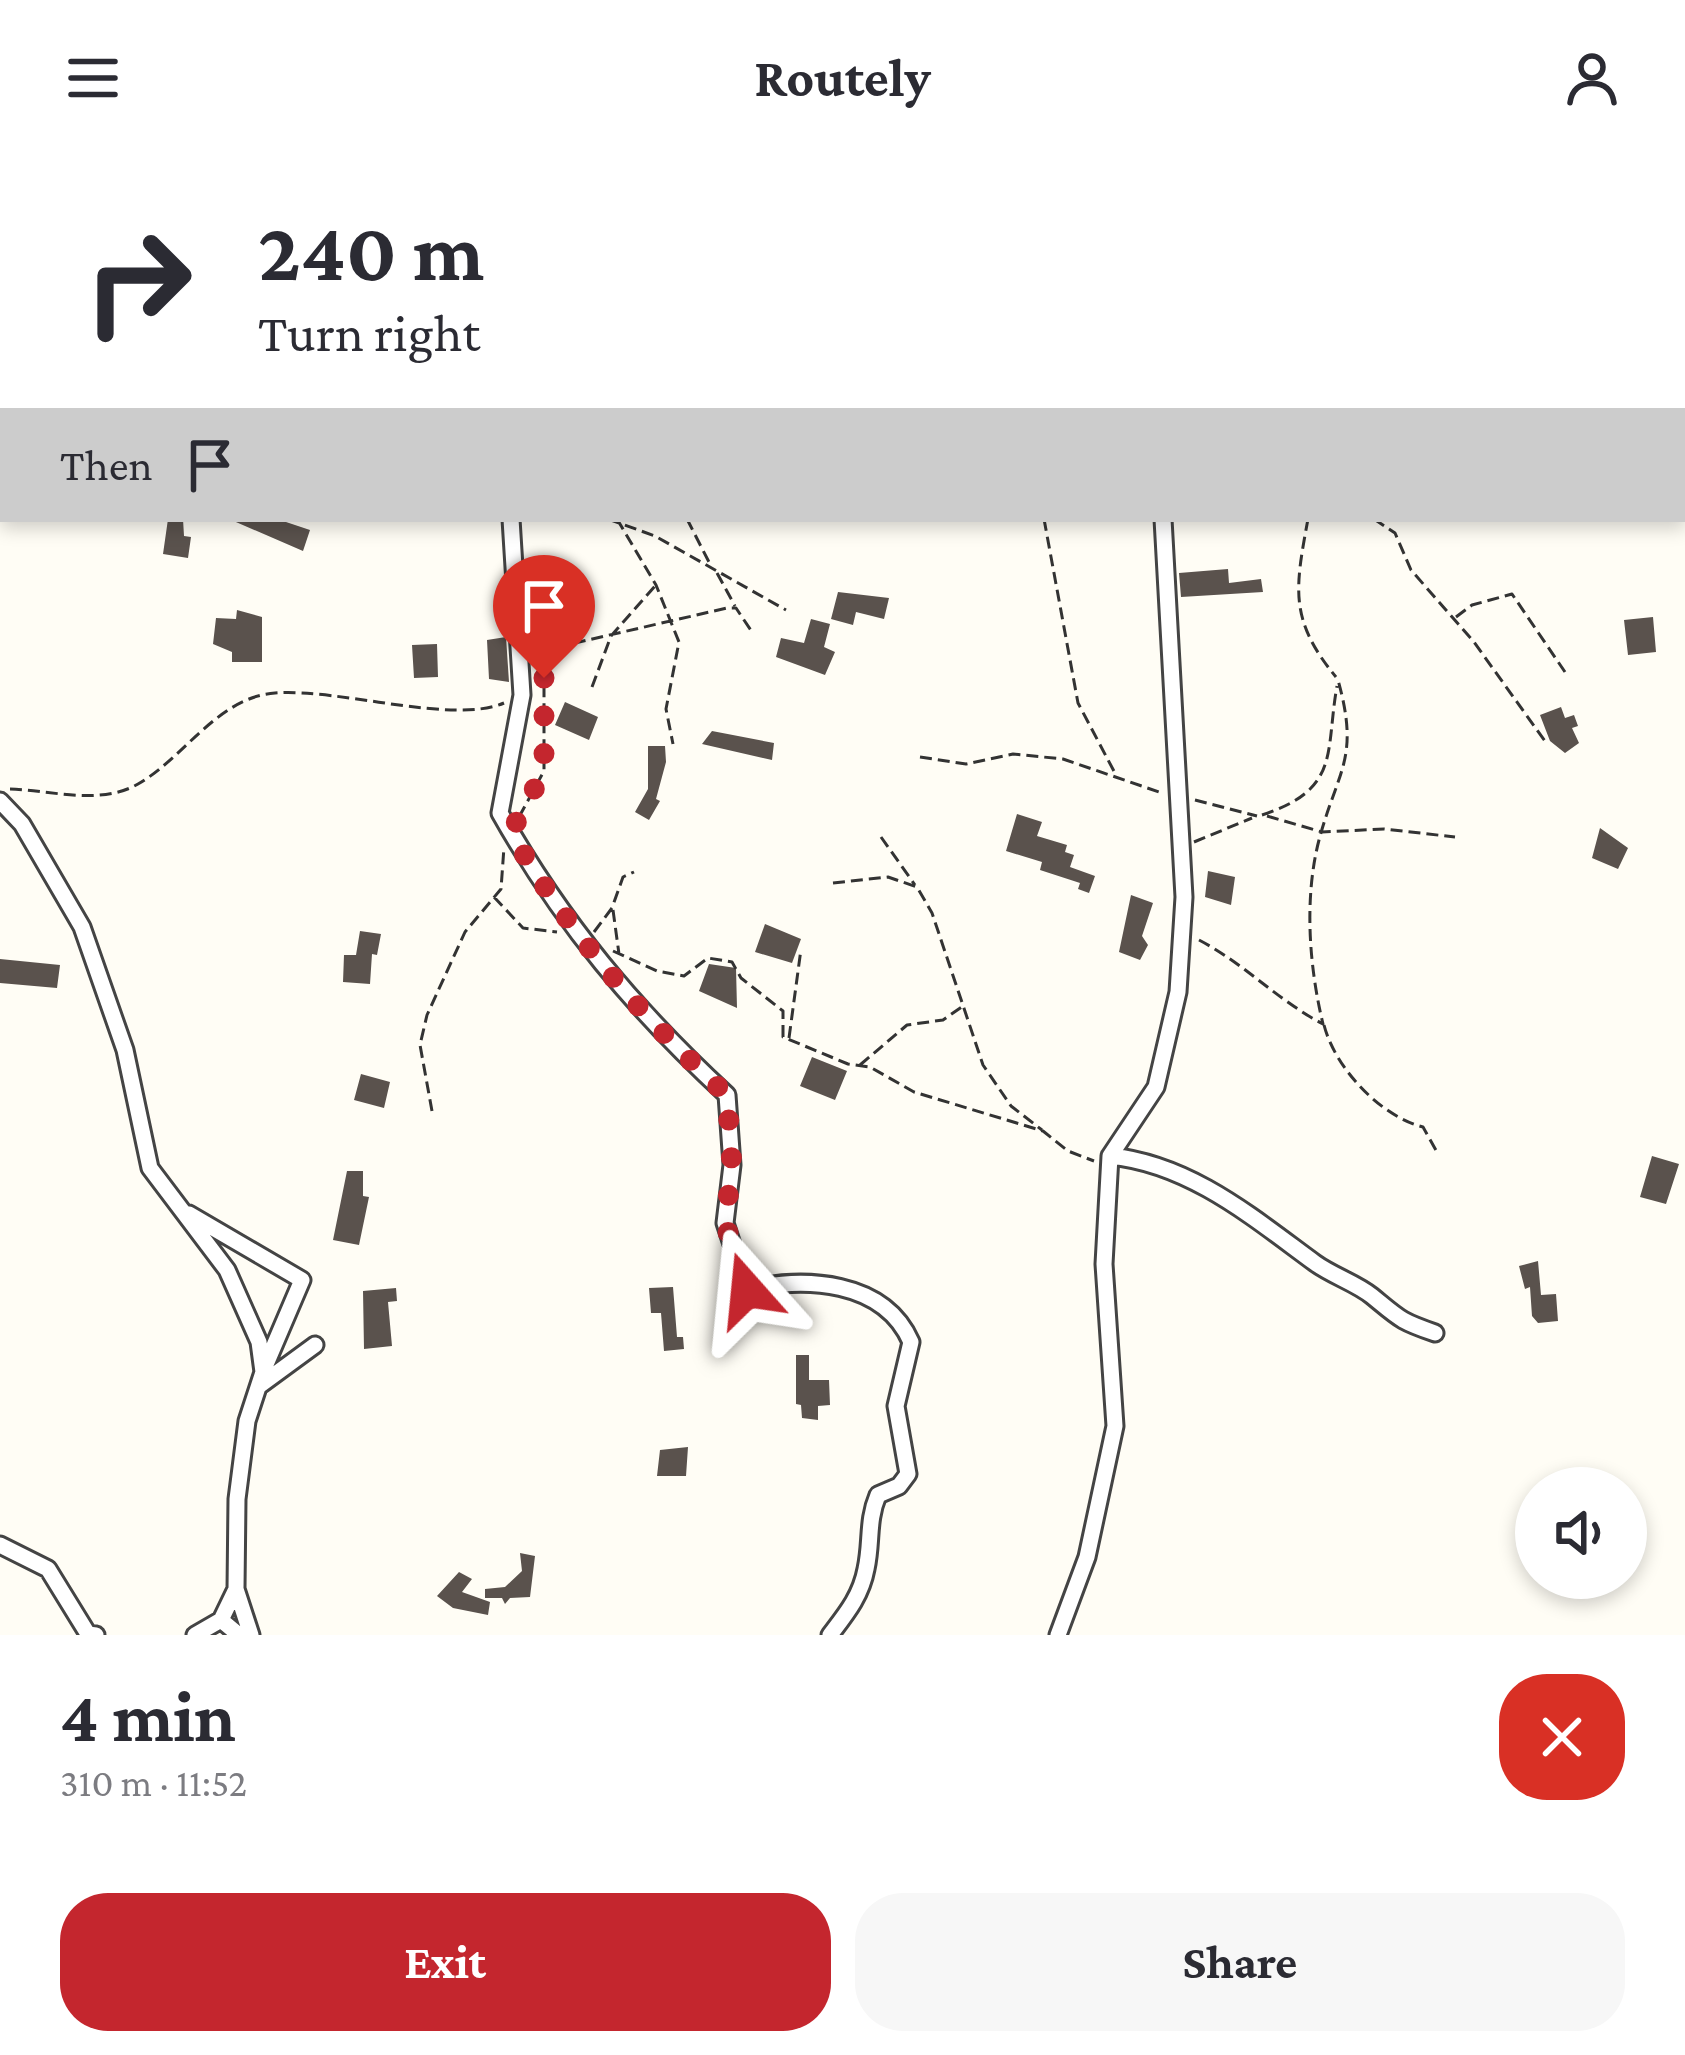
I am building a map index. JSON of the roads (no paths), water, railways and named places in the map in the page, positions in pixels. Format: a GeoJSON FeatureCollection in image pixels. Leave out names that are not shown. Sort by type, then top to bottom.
{"type":"FeatureCollection","features":[{"type":"Feature","properties":{"kind":"street"},"geometry":{"type":"LineString","coordinates":[[511,522],[522,695],[500,813],[542,886],[586,933],[641,1016],[727,1095],[732,1166],[725,1223],[747,1290],[792,1280],[867,1297],[896,1314],[911,1342],[896,1406],[908,1474],[899,1486],[878,1495],[867,1521],[868,1566],[857,1599],[830,1635]]}},
{"type":"Feature","properties":{"kind":"street"},"geometry":{"type":"LineString","coordinates":[[1058,1635],[1087,1557],[1115,1426],[1104,1264],[1110,1156],[1156,1087],[1178,992],[1181,847],[1163,522]]}},
{"type":"Feature","properties":{"kind":"street"},"geometry":{"type":"LineString","coordinates":[[0,801],[22,824],[82,927],[125,1049],[150,1168],[227,1270],[259,1342],[260,1380]]}},
{"type":"Feature","properties":{"kind":"street"},"geometry":{"type":"LineString","coordinates":[[1110,1156],[1154,1161],[1248,1211],[1319,1266],[1372,1296],[1393,1319],[1435,1333]]}},
{"type":"Feature","properties":{"kind":"street"},"geometry":{"type":"LineString","coordinates":[[184,1211],[302,1280],[247,1420],[237,1499],[236,1589],[251,1635]]}},
{"type":"Feature","properties":{"kind":"street"},"geometry":{"type":"LineString","coordinates":[[260,1380],[315,1345]]}},
{"type":"Feature","properties":{"kind":"street"},"geometry":{"type":"LineString","coordinates":[[0,1545],[20,1551],[48,1570],[88,1634],[96,1635]]}},
{"type":"Feature","properties":{"kind":"street"},"geometry":{"type":"LineString","coordinates":[[196,1635],[221,1620],[236,1589]]}},
{"type":"Feature","properties":{"kind":"street"},"geometry":{"type":"LineString","coordinates":[[221,1620],[239,1635]]}}]}
